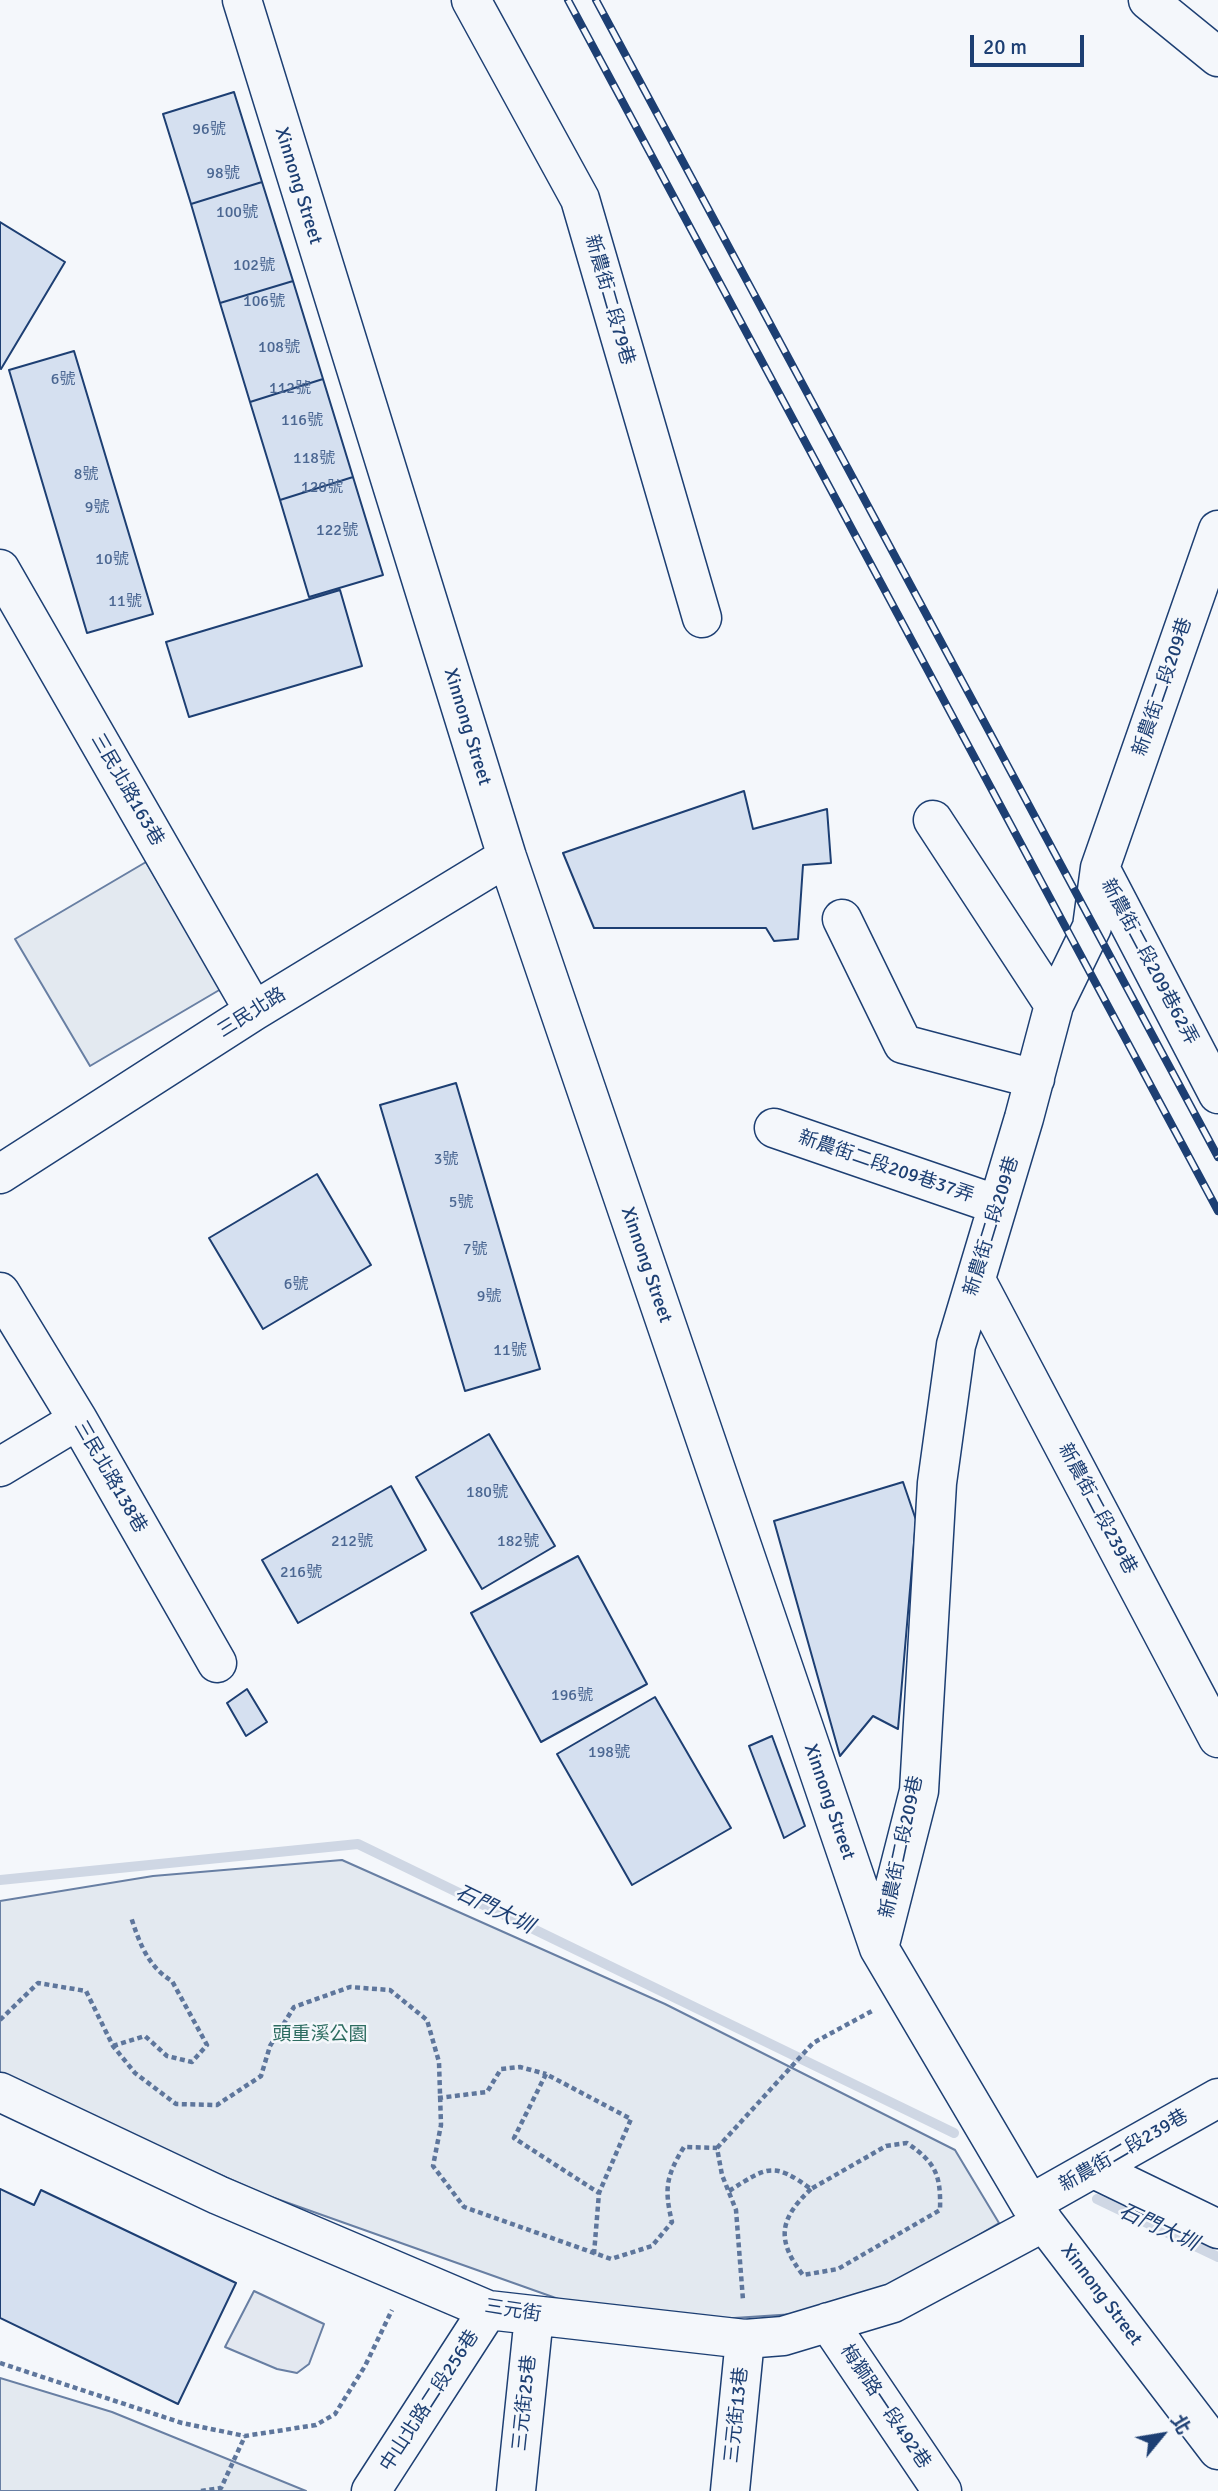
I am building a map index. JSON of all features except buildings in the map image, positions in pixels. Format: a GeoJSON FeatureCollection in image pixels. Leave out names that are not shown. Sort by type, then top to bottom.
{"type":"FeatureCollection","features":[{"type":"Feature","properties":{"kind":"street","name":"Xinnong Street"},"geometry":{"type":"LineString","coordinates":[[242,0],[507,857],[879,1948],[1037,2213],[1218,2450]]}},
{"type":"Feature","properties":{"kind":"street","name":"新農街二段79巷"},"geometry":{"type":"LineString","coordinates":[[471,0],[580,199],[702,618]]}},
{"type":"Feature","properties":{"kind":"street"},"geometry":{"type":"LineString","coordinates":[[1148,0],[1218,57]]}},
{"type":"Feature","properties":{"kind":"street","name":"新農街二段209巷"},"geometry":{"type":"LineString","coordinates":[[879,1948],[919,1791],[937,1482],[956,1345],[999,1205],[1054,1005],[1092,927],[1100,868],[1218,530]]}},
{"type":"Feature","properties":{"kind":"street","name":"三民北路163巷"},"geometry":{"type":"LineString","coordinates":[[0,569],[254,1011]]}},
{"type":"Feature","properties":{"kind":"street"},"geometry":{"type":"LineString","coordinates":[[933,820],[1054,1005]]}},
{"type":"Feature","properties":{"kind":"street","name":"三民北路"},"geometry":{"type":"LineString","coordinates":[[0,1174],[254,1011],[507,857]]}},
{"type":"Feature","properties":{"kind":"street","name":"新農街二段209巷62弄"},"geometry":{"type":"LineString","coordinates":[[1100,868],[1218,1094]]}},
{"type":"Feature","properties":{"kind":"street"},"geometry":{"type":"LineString","coordinates":[[842,919],[903,1044],[1035,1079]]}},
{"type":"Feature","properties":{"kind":"street","name":"新農街二段209巷37弄"},"geometry":{"type":"LineString","coordinates":[[774,1128],[999,1205]]}},
{"type":"Feature","properties":{"kind":"street","name":"新農街二段239巷"},"geometry":{"type":"LineString","coordinates":[[976,1280],[1218,1738]]}},
{"type":"Feature","properties":{"kind":"street","name":"三民北路138巷"},"geometry":{"type":"LineString","coordinates":[[0,1292],[78,1420],[217,1664]]}},
{"type":"Feature","properties":{"kind":"street"},"geometry":{"type":"LineString","coordinates":[[0,1467],[78,1420]]}},
{"type":"Feature","properties":{"kind":"street","name":"三元街"},"geometry":{"type":"LineString","coordinates":[[0,2092],[218,2194],[488,2310],[534,2316],[745,2339],[783,2336],[893,2303],[1037,2213]]}},
{"type":"Feature","properties":{"kind":"street","name":"新農街二段239巷"},"geometry":{"type":"LineString","coordinates":[[1037,2213],[1094,2169],[1218,2098]]}},
{"type":"Feature","properties":{"kind":"street"},"geometry":{"type":"LineString","coordinates":[[1094,2169],[1218,2229]]}},
{"type":"Feature","properties":{"kind":"street","name":"中山北路二段256巷"},"geometry":{"type":"LineString","coordinates":[[371,2491],[488,2310]]}},
{"type":"Feature","properties":{"kind":"street","name":"三元街25巷"},"geometry":{"type":"LineString","coordinates":[[516,2491],[534,2316]]}},
{"type":"Feature","properties":{"kind":"street","name":"梅獅路一段492巷"},"geometry":{"type":"LineString","coordinates":[[828,2322],[942,2491]]}},
{"type":"Feature","properties":{"kind":"street","name":"三元街13巷"},"geometry":{"type":"LineString","coordinates":[[730,2491],[745,2339]]}},
{"type":"Feature","properties":{"kind":"path"},"geometry":{"type":"LineString","coordinates":[[113,2046],[145,2036],[166,2056],[192,2062],[206,2045],[172,1981],[162,1975],[141,1948],[131,1917]]}},
{"type":"Feature","properties":{"kind":"path"},"geometry":{"type":"LineString","coordinates":[[0,2020],[38,1983],[86,1990],[113,2046],[135,2073],[176,2104],[217,2105],[261,2076],[270,2046],[294,2007],[350,1987],[390,1990],[428,2020],[439,2062],[438,2098],[441,2124],[433,2166],[464,2207],[611,2259],[652,2246],[672,2222],[667,2199],[669,2171],[684,2147],[717,2148],[813,2043],[904,1993]]}},
{"type":"Feature","properties":{"kind":"path"},"geometry":{"type":"LineString","coordinates":[[438,2098],[487,2092],[501,2070],[520,2067],[546,2074],[631,2119],[599,2193],[594,2254]]}},
{"type":"Feature","properties":{"kind":"path"},"geometry":{"type":"LineString","coordinates":[[546,2074],[514,2138],[599,2193]]}},
{"type":"Feature","properties":{"kind":"path"},"geometry":{"type":"LineString","coordinates":[[907,2143],[930,2159],[940,2190],[940,2210],[838,2269],[803,2275],[787,2254],[784,2222],[794,2204],[811,2189],[886,2146],[907,2143]]}},
{"type":"Feature","properties":{"kind":"path"},"geometry":{"type":"LineString","coordinates":[[717,2148],[722,2175],[738,2222],[745,2339]]}},
{"type":"Feature","properties":{"kind":"path"},"geometry":{"type":"LineString","coordinates":[[729,2191],[761,2171],[788,2171],[811,2189]]}},
{"type":"Feature","properties":{"kind":"path"},"geometry":{"type":"LineString","coordinates":[[0,2363],[182,2423],[245,2436],[316,2424],[335,2414],[379,2338]]}},
{"type":"Feature","properties":{"kind":"path"},"geometry":{"type":"LineString","coordinates":[[201,2491],[221,2490],[245,2436]]}},
{"type":"Feature","properties":{"kind":"green space"},"geometry":{"type":"Polygon","coordinates":[[[146,862],[221,989],[90,1066],[15,939],[146,862]]]}},
{"type":"Feature","properties":{"kind":"green space","name":"頭重溪公園"},"geometry":{"type":"Polygon","coordinates":[[[342,1860],[665,2004],[955,2150],[999,2223],[891,2287],[840,2311],[719,2319],[567,2302],[263,2194],[0,2076],[0,1901],[153,1876],[342,1860]]]}},
{"type":"Feature","properties":{"kind":"green space"},"geometry":{"type":"Polygon","coordinates":[[[0,2378],[112,2412],[306,2491],[0,2491],[0,2378]]]}},
{"type":"Feature","properties":{"kind":"shaded area"},"geometry":{"type":"Polygon","coordinates":[[[254,2291],[324,2324],[309,2364],[297,2373],[277,2369],[225,2347],[254,2291]]]}},
{"type":"Feature","properties":{"kind":"waterway","name":"石門大圳"},"geometry":{"type":"LineString","coordinates":[[0,1880],[358,1844],[954,2133]]}},
{"type":"Feature","properties":{"kind":"waterway","name":"石門大圳"},"geometry":{"type":"LineString","coordinates":[[1097,2199],[1218,2257]]}},
{"type":"Feature","properties":{"kind":"railway"},"geometry":{"type":"LineString","coordinates":[[568,0],[1218,1211]]}},
{"type":"Feature","properties":{"kind":"railway"},"geometry":{"type":"LineString","coordinates":[[596,0],[1218,1157]]}}]}
